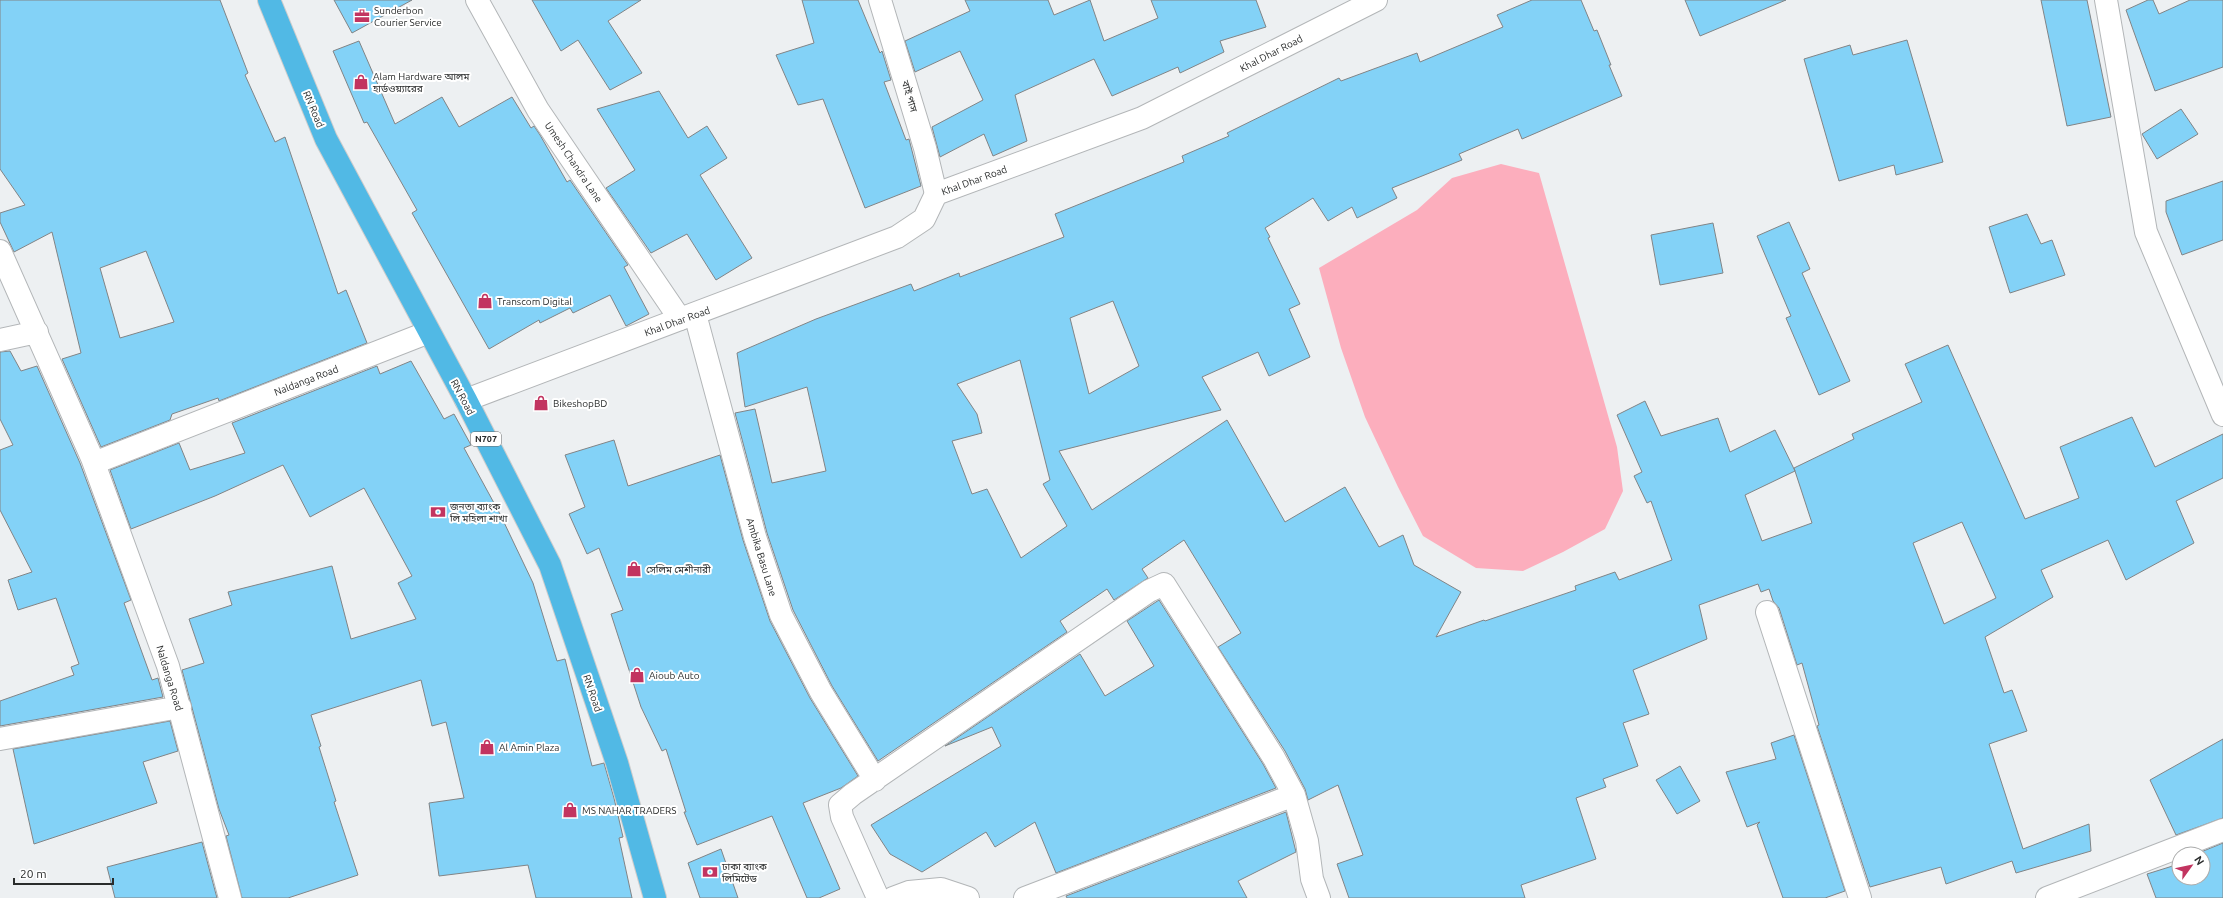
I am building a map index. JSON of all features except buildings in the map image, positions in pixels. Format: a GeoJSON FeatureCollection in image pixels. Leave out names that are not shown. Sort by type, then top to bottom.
{"type":"FeatureCollection","features":[{"type":"Feature","properties":{"kind":"highway","name":"RN Road"},"geometry":{"type":"LineString","coordinates":[[269,0],[326,139],[466,400],[550,565],[617,763],[655,898]]}},
{"type":"Feature","properties":{"kind":"street","name":"Umesh Chandra Lane"},"geometry":{"type":"LineString","coordinates":[[476,0],[538,110],[688,317]]}},
{"type":"Feature","properties":{"kind":"street","name":"বাই পাস"},"geometry":{"type":"LineString","coordinates":[[880,0],[925,148],[936,194]]}},
{"type":"Feature","properties":{"kind":"street","name":"Khal Dhar Road"},"geometry":{"type":"LineString","coordinates":[[466,400],[897,237],[924,219],[936,194],[1142,118],[1376,0]]}},
{"type":"Feature","properties":{"kind":"street"},"geometry":{"type":"LineString","coordinates":[[2106,0],[2146,232],[2223,415]]}},
{"type":"Feature","properties":{"kind":"street","name":"Naldanga Road"},"geometry":{"type":"LineString","coordinates":[[0,251],[94,463],[168,666],[230,898]]}},
{"type":"Feature","properties":{"kind":"street","name":"Ambika Basu Lane"},"geometry":{"type":"LineString","coordinates":[[688,317],[755,537],[781,615],[821,692],[875,780]]}},
{"type":"Feature","properties":{"kind":"street"},"geometry":{"type":"LineString","coordinates":[[0,340],[37,332]]}},
{"type":"Feature","properties":{"kind":"street","name":"Naldanga Road"},"geometry":{"type":"LineString","coordinates":[[94,463],[429,332]]}},
{"type":"Feature","properties":{"kind":"street"},"geometry":{"type":"LineString","coordinates":[[878,898],[842,817],[840,805],[853,794],[1149,590],[1164,584],[1274,758],[1294,795],[1307,841],[1312,879],[1319,898]]}},
{"type":"Feature","properties":{"kind":"street"},"geometry":{"type":"LineString","coordinates":[[1768,612],[1860,898]]}},
{"type":"Feature","properties":{"kind":"street"},"geometry":{"type":"LineString","coordinates":[[0,739],[180,707]]}},
{"type":"Feature","properties":{"kind":"street"},"geometry":{"type":"LineString","coordinates":[[1025,898],[1294,795]]}},
{"type":"Feature","properties":{"kind":"street"},"geometry":{"type":"LineString","coordinates":[[2047,898],[2223,830]]}},
{"type":"Feature","properties":{"kind":"street"},"geometry":{"type":"LineString","coordinates":[[892,898],[909,892],[941,890],[968,898]]}},
{"type":"Feature","properties":{"kind":"shaded area"},"geometry":{"type":"Polygon","coordinates":[[[1501,164],[1539,173],[1617,447],[1623,491],[1605,529],[1563,552],[1523,571],[1476,568],[1423,536],[1365,417],[1341,348],[1319,268],[1417,210],[1452,178],[1501,164]]]}},
{"type":"Feature","properties":{"kind":"place","name":"Sunderbon Courier Service"},"geometry":{"type":"Point","coordinates":[362,16]}},
{"type":"Feature","properties":{"kind":"place","name":"Alam Hardware আলম হার্ডওয়্যারের"},"geometry":{"type":"Point","coordinates":[361,82]}},
{"type":"Feature","properties":{"kind":"place","name":"Transcom Digital"},"geometry":{"type":"Point","coordinates":[485,301]}},
{"type":"Feature","properties":{"kind":"place","name":"BikeshopBD"},"geometry":{"type":"Point","coordinates":[541,403]}},
{"type":"Feature","properties":{"kind":"place","name":"জনতা ব্যাংক লি মহিলা শাখা"},"geometry":{"type":"Point","coordinates":[438,512]}},
{"type":"Feature","properties":{"kind":"place","name":"সেলিম মেশীনারী"},"geometry":{"type":"Point","coordinates":[634,569]}},
{"type":"Feature","properties":{"kind":"place","name":"Aioub Auto"},"geometry":{"type":"Point","coordinates":[637,675]}},
{"type":"Feature","properties":{"kind":"place","name":"Al Amin Plaza"},"geometry":{"type":"Point","coordinates":[487,747]}},
{"type":"Feature","properties":{"kind":"place","name":"MS NAHAR TRADERS"},"geometry":{"type":"Point","coordinates":[570,810]}},
{"type":"Feature","properties":{"kind":"place","name":"ঢাকা ব্যাংক লিমিটেড"},"geometry":{"type":"Point","coordinates":[710,872]}}]}
